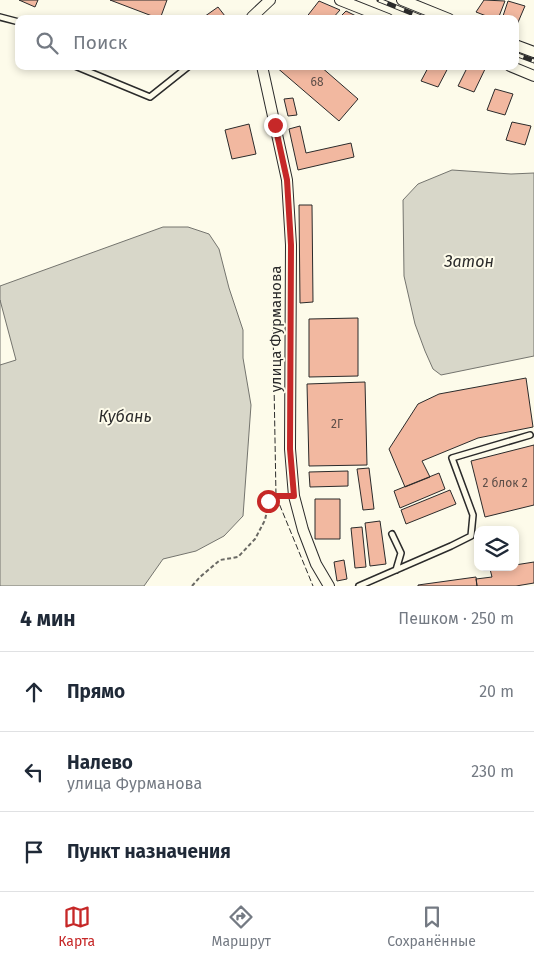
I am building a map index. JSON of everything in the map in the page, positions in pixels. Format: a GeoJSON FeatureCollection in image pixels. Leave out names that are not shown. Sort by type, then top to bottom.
{"type":"FeatureCollection","features":[{"type":"Feature","properties":{"kind":"street"},"geometry":{"type":"LineString","coordinates":[[254,15],[270,0]]}},
{"type":"Feature","properties":{"kind":"street"},"geometry":{"type":"LineString","coordinates":[[340,0],[378,15]]}},
{"type":"Feature","properties":{"kind":"street"},"geometry":{"type":"LineString","coordinates":[[402,0],[439,15]]}},
{"type":"Feature","properties":{"kind":"street"},"geometry":{"type":"LineString","coordinates":[[519,46],[534,52]]}},
{"type":"Feature","properties":{"kind":"street","name":"улица Фурманова"},"geometry":{"type":"LineString","coordinates":[[263,70],[287,180],[291,245],[290,449],[294,496],[303,530],[316,564],[324,580],[330,586]]}},
{"type":"Feature","properties":{"kind":"street"},"geometry":{"type":"LineString","coordinates":[[519,70],[534,76]]}},
{"type":"Feature","properties":{"kind":"lane"},"geometry":{"type":"LineString","coordinates":[[0,16],[15,21]]}},
{"type":"Feature","properties":{"kind":"lane"},"geometry":{"type":"LineString","coordinates":[[84,70],[150,98],[184,70]]}},
{"type":"Feature","properties":{"kind":"lane"},"geometry":{"type":"LineString","coordinates":[[359,586],[471,536],[472,515],[452,458],[530,435]]}},
{"type":"Feature","properties":{"kind":"lane"},"geometry":{"type":"LineString","coordinates":[[392,534],[401,553],[396,570]]}},
{"type":"Feature","properties":{"kind":"path"},"geometry":{"type":"LineString","coordinates":[[192,586],[220,560],[238,557],[255,539],[266,520],[268,501],[276,496],[294,496]]}},
{"type":"Feature","properties":{"kind":"water","name":"Затон"},"geometry":{"type":"Polygon","coordinates":[[[452,170],[511,174],[534,173],[534,356],[441,375],[433,369],[425,351],[415,324],[404,276],[403,200],[418,184],[452,170]]]}},
{"type":"Feature","properties":{"kind":"water","name":"Кубань"},"geometry":{"type":"Polygon","coordinates":[[[163,227],[188,227],[209,234],[219,249],[243,330],[243,358],[251,405],[243,516],[224,536],[196,551],[163,559],[144,586],[0,586],[0,286],[163,227]]]}},
{"type":"Feature","properties":{"kind":"pier"},"geometry":{"type":"Polygon","coordinates":[[[0,300],[16,360],[0,365],[0,300]]]}},
{"type":"Feature","properties":{"kind":"building"},"geometry":{"type":"Polygon","coordinates":[[[19,0],[38,0],[35,7],[19,0]]]}},
{"type":"Feature","properties":{"kind":"building"},"geometry":{"type":"Polygon","coordinates":[[[110,0],[167,0],[161,15],[149,15],[110,0]]]}},
{"type":"Feature","properties":{"kind":"building"},"geometry":{"type":"Polygon","coordinates":[[[484,0],[505,1],[500,15],[484,15],[476,12],[484,0]]]}},
{"type":"Feature","properties":{"kind":"building"},"geometry":{"type":"Polygon","coordinates":[[[319,1],[340,10],[336,15],[308,15],[319,1]]]}},
{"type":"Feature","properties":{"kind":"building"},"geometry":{"type":"Polygon","coordinates":[[[508,1],[525,6],[519,20],[519,15],[503,15],[508,1]]]}},
{"type":"Feature","properties":{"kind":"building"},"geometry":{"type":"Polygon","coordinates":[[[218,7],[224,15],[207,15],[218,7]]]}},
{"type":"Feature","properties":{"kind":"building"},"geometry":{"type":"Polygon","coordinates":[[[346,11],[354,15],[342,15],[346,11]]]}},
{"type":"Feature","properties":{"kind":"building"},"geometry":{"type":"Polygon","coordinates":[[[280,70],[325,70],[358,99],[339,121],[280,70]]]}},
{"type":"Feature","properties":{"kind":"building"},"geometry":{"type":"Polygon","coordinates":[[[427,70],[447,70],[438,87],[421,81],[427,70]]]}},
{"type":"Feature","properties":{"kind":"building"},"geometry":{"type":"Polygon","coordinates":[[[466,70],[485,70],[474,92],[458,86],[466,70]]]}},
{"type":"Feature","properties":{"kind":"building"},"geometry":{"type":"Polygon","coordinates":[[[495,89],[513,94],[505,115],[487,110],[495,89]]]}},
{"type":"Feature","properties":{"kind":"building"},"geometry":{"type":"Polygon","coordinates":[[[293,98],[297,115],[288,116],[284,99],[293,98]]]}},
{"type":"Feature","properties":{"kind":"building"},"geometry":{"type":"Polygon","coordinates":[[[512,122],[531,126],[525,145],[506,140],[512,122]]]}},
{"type":"Feature","properties":{"kind":"building"},"geometry":{"type":"Polygon","coordinates":[[[249,124],[256,154],[232,159],[225,130],[249,124]]]}},
{"type":"Feature","properties":{"kind":"building"},"geometry":{"type":"Polygon","coordinates":[[[300,126],[306,153],[351,143],[354,157],[298,170],[289,129],[300,126]]]}},
{"type":"Feature","properties":{"kind":"building"},"geometry":{"type":"Polygon","coordinates":[[[299,205],[312,205],[313,302],[300,303],[299,205]]]}},
{"type":"Feature","properties":{"kind":"building"},"geometry":{"type":"Polygon","coordinates":[[[358,318],[358,376],[309,377],[309,319],[358,318]]]}},
{"type":"Feature","properties":{"kind":"building"},"geometry":{"type":"Polygon","coordinates":[[[526,378],[533,427],[478,438],[422,461],[430,477],[405,487],[389,449],[418,404],[439,394],[526,378]]]}},
{"type":"Feature","properties":{"kind":"building"},"geometry":{"type":"Polygon","coordinates":[[[365,382],[367,465],[309,466],[307,384],[365,382]]]}},
{"type":"Feature","properties":{"kind":"building"},"geometry":{"type":"Polygon","coordinates":[[[534,445],[534,505],[485,517],[471,461],[534,445]]]}},
{"type":"Feature","properties":{"kind":"building"},"geometry":{"type":"Polygon","coordinates":[[[369,468],[374,509],[363,510],[357,469],[369,468]]]}},
{"type":"Feature","properties":{"kind":"building"},"geometry":{"type":"Polygon","coordinates":[[[348,471],[348,486],[310,487],[309,472],[348,471]]]}},
{"type":"Feature","properties":{"kind":"building"},"geometry":{"type":"Polygon","coordinates":[[[439,473],[445,489],[400,508],[394,491],[439,473]]]}},
{"type":"Feature","properties":{"kind":"building"},"geometry":{"type":"Polygon","coordinates":[[[450,490],[456,504],[406,524],[401,510],[450,490]]]}},
{"type":"Feature","properties":{"kind":"building"},"geometry":{"type":"Polygon","coordinates":[[[315,499],[340,499],[340,539],[315,539],[315,499]]]}},
{"type":"Feature","properties":{"kind":"building"},"geometry":{"type":"Polygon","coordinates":[[[380,521],[386,564],[370,566],[365,523],[380,521]]]}},
{"type":"Feature","properties":{"kind":"building"},"geometry":{"type":"Polygon","coordinates":[[[362,527],[366,567],[355,568],[351,528],[362,527]]]}},
{"type":"Feature","properties":{"kind":"building"},"geometry":{"type":"Polygon","coordinates":[[[344,560],[347,579],[337,581],[334,562],[344,560]]]}},
{"type":"Feature","properties":{"kind":"building"},"geometry":{"type":"Polygon","coordinates":[[[534,562],[534,583],[516,586],[477,586],[476,579],[492,577],[490,571],[519,571],[519,564],[534,562]]]}},
{"type":"Feature","properties":{"kind":"building"},"geometry":{"type":"Polygon","coordinates":[[[476,577],[477,586],[418,586],[418,585],[476,577]]]}},
{"type":"Feature","properties":{"kind":"railway"},"geometry":{"type":"LineString","coordinates":[[379,0],[416,15]]}},
{"type":"Feature","properties":{"kind":"railway"},"geometry":{"type":"LineString","coordinates":[[519,55],[534,61]]}},
{"type":"Feature","properties":{"kind":"fence"},"geometry":{"type":"LineString","coordinates":[[273,327],[276,496],[313,586]]}},
{"type":"Feature","properties":{"kind":"route"},"geometry":{"type":"LineString","coordinates":[[268,501],[276,496],[294,496],[290,449],[291,245],[287,180],[275,125]]}}]}
